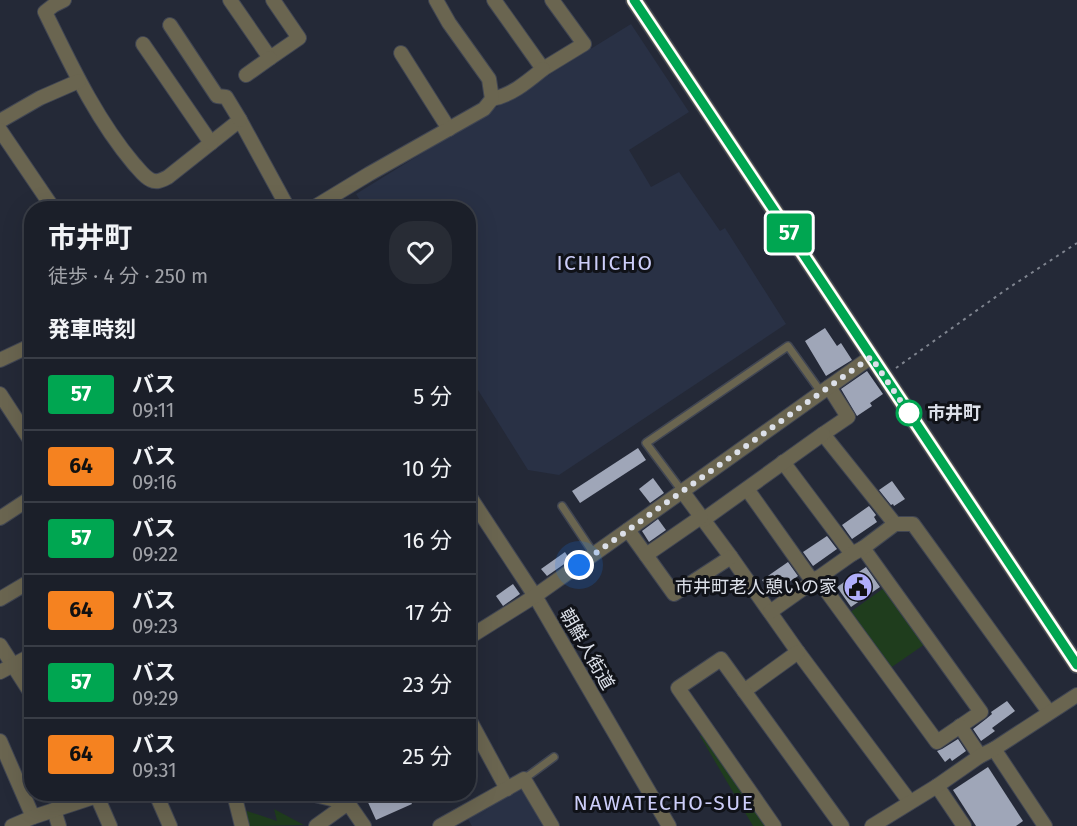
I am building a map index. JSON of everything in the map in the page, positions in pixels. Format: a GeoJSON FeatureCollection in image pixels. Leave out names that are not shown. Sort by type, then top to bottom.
{"type":"FeatureCollection","features":[{"type":"Feature","properties":{"kind":"main road"},"geometry":{"type":"LineString","coordinates":[[634,0],[1077,665]]}},
{"type":"Feature","properties":{"kind":"street"},"geometry":{"type":"LineString","coordinates":[[64,0],[45,12],[79,81],[122,149],[152,181],[160,181],[168,177],[240,120]]}},
{"type":"Feature","properties":{"kind":"street"},"geometry":{"type":"LineString","coordinates":[[230,0],[270,58]]}},
{"type":"Feature","properties":{"kind":"street"},"geometry":{"type":"LineString","coordinates":[[246,75],[299,38],[273,0]]}},
{"type":"Feature","properties":{"kind":"street"},"geometry":{"type":"LineString","coordinates":[[436,0],[449,23],[489,79],[492,99]]}},
{"type":"Feature","properties":{"kind":"street"},"geometry":{"type":"LineString","coordinates":[[494,0],[543,69]]}},
{"type":"Feature","properties":{"kind":"street"},"geometry":{"type":"LineString","coordinates":[[325,201],[484,109],[492,99],[504,97],[543,69],[584,44],[552,0]]}},
{"type":"Feature","properties":{"kind":"street"},"geometry":{"type":"LineString","coordinates":[[170,25],[217,96],[226,97],[284,201]]}},
{"type":"Feature","properties":{"kind":"street"},"geometry":{"type":"LineString","coordinates":[[143,44],[211,143]]}},
{"type":"Feature","properties":{"kind":"street"},"geometry":{"type":"LineString","coordinates":[[401,53],[449,129]]}},
{"type":"Feature","properties":{"kind":"street"},"geometry":{"type":"LineString","coordinates":[[0,121],[40,98],[79,81]]}},
{"type":"Feature","properties":{"kind":"street"},"geometry":{"type":"LineString","coordinates":[[0,130],[48,201]]}},
{"type":"Feature","properties":{"kind":"street"},"geometry":{"type":"LineString","coordinates":[[0,360],[24,349]]}},
{"type":"Feature","properties":{"kind":"street"},"geometry":{"type":"LineString","coordinates":[[476,633],[535,596],[871,357]]}},
{"type":"Feature","properties":{"kind":"street"},"geometry":{"type":"LineString","coordinates":[[646,555],[747,489],[848,417],[825,389]]}},
{"type":"Feature","properties":{"kind":"street"},"geometry":{"type":"LineString","coordinates":[[0,394],[24,431]]}},
{"type":"Feature","properties":{"kind":"street"},"geometry":{"type":"LineString","coordinates":[[823,434],[895,524]]}},
{"type":"Feature","properties":{"kind":"street"},"geometry":{"type":"LineString","coordinates":[[747,489],[937,742],[981,712],[858,551],[783,462]]}},
{"type":"Feature","properties":{"kind":"street"},"geometry":{"type":"LineString","coordinates":[[682,491],[910,802]]}},
{"type":"Feature","properties":{"kind":"street"},"geometry":{"type":"LineString","coordinates":[[0,518],[24,502]]}},
{"type":"Feature","properties":{"kind":"street","name":"朝鮮人街道"},"geometry":{"type":"LineString","coordinates":[[476,506],[535,596],[669,826]]}},
{"type":"Feature","properties":{"kind":"street"},"geometry":{"type":"LineString","coordinates":[[770,612],[895,524],[913,524],[1049,712]]}},
{"type":"Feature","properties":{"kind":"street"},"geometry":{"type":"LineString","coordinates":[[628,530],[674,594],[731,556]]}},
{"type":"Feature","properties":{"kind":"street"},"geometry":{"type":"LineString","coordinates":[[0,599],[24,585]]}},
{"type":"Feature","properties":{"kind":"street"},"geometry":{"type":"LineString","coordinates":[[0,645],[6,669],[24,687]]}},
{"type":"Feature","properties":{"kind":"street"},"geometry":{"type":"LineString","coordinates":[[744,691],[798,652]]}},
{"type":"Feature","properties":{"kind":"street"},"geometry":{"type":"LineString","coordinates":[[6,669],[24,659]]}},
{"type":"Feature","properties":{"kind":"street"},"geometry":{"type":"LineString","coordinates":[[774,826],[678,688],[721,659],[842,826]]}},
{"type":"Feature","properties":{"kind":"street"},"geometry":{"type":"LineString","coordinates":[[872,826],[1077,694]]}},
{"type":"Feature","properties":{"kind":"street"},"geometry":{"type":"LineString","coordinates":[[960,726],[980,756]]}},
{"type":"Feature","properties":{"kind":"street"},"geometry":{"type":"LineString","coordinates":[[476,732],[507,789]]}},
{"type":"Feature","properties":{"kind":"street"},"geometry":{"type":"LineString","coordinates":[[0,741],[24,796]]}},
{"type":"Feature","properties":{"kind":"street"},"geometry":{"type":"LineString","coordinates":[[994,749],[1045,826]]}},
{"type":"Feature","properties":{"kind":"street"},"geometry":{"type":"LineString","coordinates":[[440,826],[524,779],[552,826]]}},
{"type":"Feature","properties":{"kind":"street"},"geometry":{"type":"LineString","coordinates":[[937,786],[964,826]]}},
{"type":"Feature","properties":{"kind":"street"},"geometry":{"type":"LineString","coordinates":[[26,801],[33,817]]}},
{"type":"Feature","properties":{"kind":"street"},"geometry":{"type":"LineString","coordinates":[[12,826],[79,801]]}},
{"type":"Feature","properties":{"kind":"street"},"geometry":{"type":"LineString","coordinates":[[101,801],[110,826]]}},
{"type":"Feature","properties":{"kind":"street"},"geometry":{"type":"LineString","coordinates":[[159,801],[170,826]]}},
{"type":"Feature","properties":{"kind":"street"},"geometry":{"type":"LineString","coordinates":[[236,801],[242,826]]}},
{"type":"Feature","properties":{"kind":"street"},"geometry":{"type":"LineString","coordinates":[[316,826],[343,801]]}},
{"type":"Feature","properties":{"kind":"street"},"geometry":{"type":"LineString","coordinates":[[348,801],[364,826]]}},
{"type":"Feature","properties":{"kind":"street"},"geometry":{"type":"LineString","coordinates":[[54,810],[59,826]]}},
{"type":"Feature","properties":{"kind":"lane"},"geometry":{"type":"LineString","coordinates":[[682,491],[646,443],[788,346],[825,389]]}},
{"type":"Feature","properties":{"kind":"lane"},"geometry":{"type":"LineString","coordinates":[[562,506],[594,554]]}},
{"type":"Feature","properties":{"kind":"lane"},"geometry":{"type":"LineString","coordinates":[[524,779],[554,757]]}},
{"type":"Feature","properties":{"kind":"path"},"geometry":{"type":"LineString","coordinates":[[884,377],[1004,291],[1077,243]]}},
{"type":"Feature","properties":{"kind":"shaded area"},"geometry":{"type":"Polygon","coordinates":[[[631,24],[689,112],[629,150],[651,187],[679,172],[720,231],[725,228],[786,324],[559,475],[528,470],[476,387],[476,201],[360,201],[356,194],[631,24]]]}},
{"type":"Feature","properties":{"kind":"shaded area"},"geometry":{"type":"Polygon","coordinates":[[[517,787],[526,789],[548,826],[472,826],[466,816],[517,787]]]}},
{"type":"Feature","properties":{"kind":"green space"},"geometry":{"type":"Polygon","coordinates":[[[884,588],[925,644],[889,669],[849,613],[884,588]]]}},
{"type":"Feature","properties":{"kind":"green space"},"geometry":{"type":"Polygon","coordinates":[[[702,735],[768,826],[753,826],[700,736],[702,735]]]}},
{"type":"Feature","properties":{"kind":"green space"},"geometry":{"type":"Polygon","coordinates":[[[274,809],[304,825],[248,826],[244,810],[277,821],[274,809]]]}},
{"type":"Feature","properties":{"kind":"building"},"geometry":{"type":"Polygon","coordinates":[[[825,328],[837,346],[841,343],[852,360],[826,376],[805,341],[825,328]]]}},
{"type":"Feature","properties":{"kind":"building"},"geometry":{"type":"Polygon","coordinates":[[[867,371],[883,394],[870,403],[872,406],[857,416],[841,389],[867,371]]]}},
{"type":"Feature","properties":{"kind":"building"},"geometry":{"type":"Polygon","coordinates":[[[638,448],[646,460],[580,503],[572,491],[638,448]]]}},
{"type":"Feature","properties":{"kind":"building"},"geometry":{"type":"Polygon","coordinates":[[[653,478],[664,493],[650,503],[639,489],[653,478]]]}},
{"type":"Feature","properties":{"kind":"building"},"geometry":{"type":"Polygon","coordinates":[[[892,481],[905,499],[894,506],[879,490],[892,481]]]}},
{"type":"Feature","properties":{"kind":"building"},"geometry":{"type":"Polygon","coordinates":[[[869,506],[876,515],[874,517],[877,522],[852,539],[842,525],[869,506]]]}},
{"type":"Feature","properties":{"kind":"building"},"geometry":{"type":"Polygon","coordinates":[[[658,519],[666,530],[649,542],[642,531],[658,519]]]}},
{"type":"Feature","properties":{"kind":"building"},"geometry":{"type":"Polygon","coordinates":[[[827,536],[837,549],[813,566],[803,552],[827,536]]]}},
{"type":"Feature","properties":{"kind":"building"},"geometry":{"type":"Polygon","coordinates":[[[565,552],[570,560],[547,576],[541,569],[565,552]]]}},
{"type":"Feature","properties":{"kind":"building"},"geometry":{"type":"Polygon","coordinates":[[[788,562],[798,576],[771,594],[762,580],[788,562]]]}},
{"type":"Feature","properties":{"kind":"building","name":"市井町老人憩いの家"},"geometry":{"type":"Polygon","coordinates":[[[866,567],[880,587],[851,607],[837,587],[866,567]]]}},
{"type":"Feature","properties":{"kind":"building"},"geometry":{"type":"Polygon","coordinates":[[[513,584],[520,594],[503,606],[496,596],[513,584]]]}},
{"type":"Feature","properties":{"kind":"building"},"geometry":{"type":"Polygon","coordinates":[[[1007,701],[1015,711],[992,728],[995,731],[981,741],[973,729],[1007,701]]]}},
{"type":"Feature","properties":{"kind":"building"},"geometry":{"type":"Polygon","coordinates":[[[958,739],[966,751],[952,761],[950,758],[945,762],[937,751],[958,739]]]}},
{"type":"Feature","properties":{"kind":"building"},"geometry":{"type":"Polygon","coordinates":[[[988,767],[1023,821],[1016,826],[976,826],[953,790],[988,767]]]}},
{"type":"Feature","properties":{"kind":"building"},"geometry":{"type":"Polygon","coordinates":[[[367,801],[410,801],[412,804],[376,820],[367,801]]]}},
{"type":"Feature","properties":{"kind":"bus line","name":"57"},"geometry":{"type":"LineString","coordinates":[[634,0],[1077,665]]}},
{"type":"Feature","properties":{"kind":"place","name":"市井町"},"geometry":{"type":"Point","coordinates":[909,413]}},
{"type":"Feature","properties":{"kind":"place","name":"市井町老人憩いの家"},"geometry":{"type":"Point","coordinates":[858,587]}},
{"type":"Feature","properties":{"kind":"district","name":"ICHIICHO"},"geometry":{"type":"Point","coordinates":[605,263]}},
{"type":"Feature","properties":{"kind":"district","name":"NAWATECHO-SUE"},"geometry":{"type":"Point","coordinates":[664,803]}},
{"type":"Feature","properties":{"kind":"route"},"geometry":{"type":"LineString","coordinates":[[579,565],[871,357],[910,415],[909,413]]}}]}
